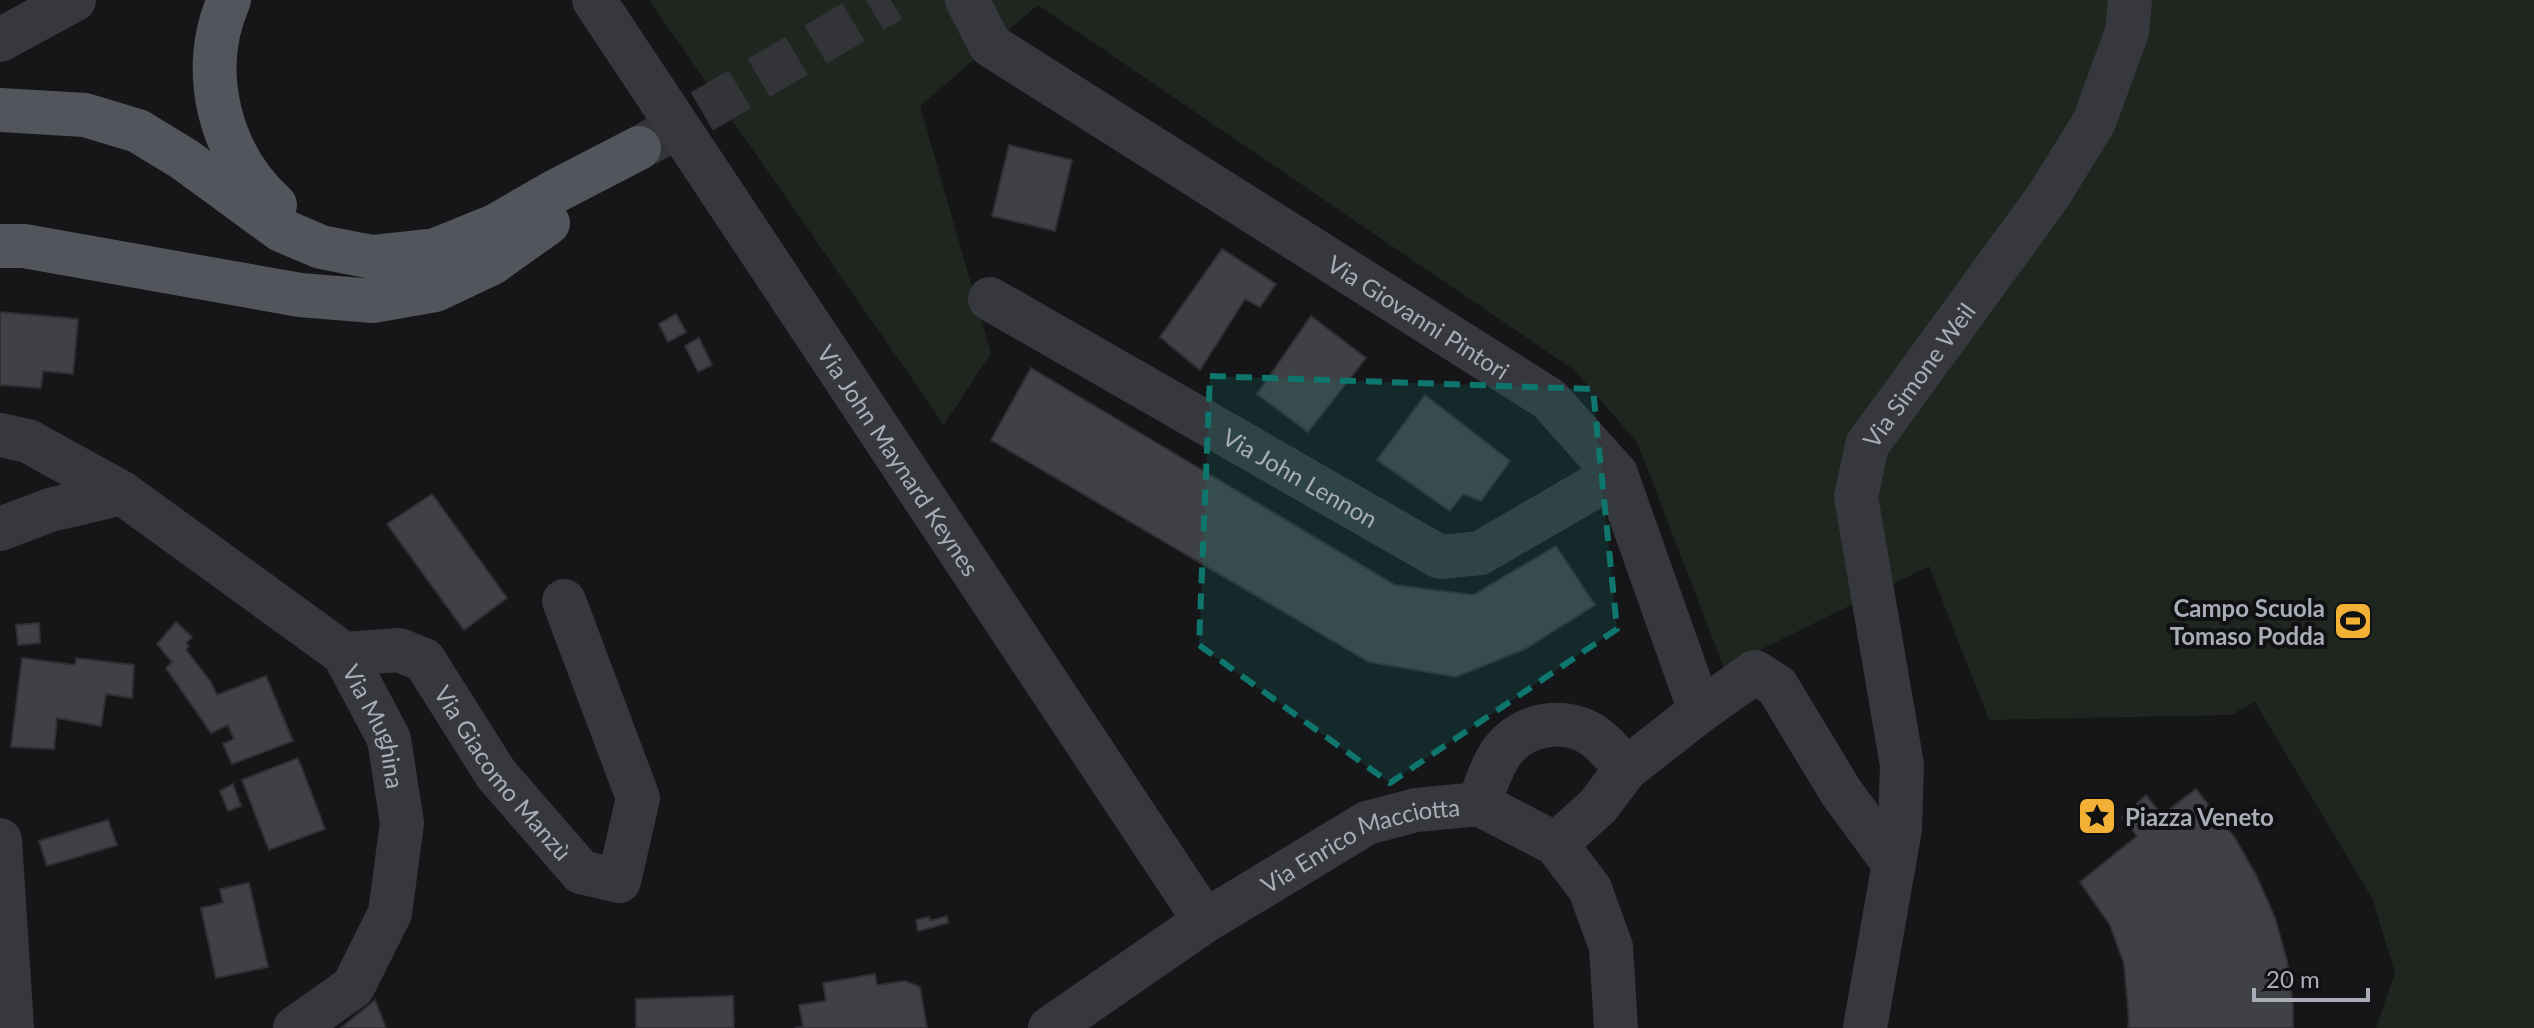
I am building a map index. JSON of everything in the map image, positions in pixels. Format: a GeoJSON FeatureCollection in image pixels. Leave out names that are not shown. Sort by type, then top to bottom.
{"type":"FeatureCollection","features":[{"type":"Feature","properties":{"kind":"main road"},"geometry":{"type":"LineString","coordinates":[[229,0],[216,44],[214,76],[227,139],[244,170],[261,193],[288,218],[311,232],[372,257]]}},
{"type":"Feature","properties":{"kind":"main road"},"geometry":{"type":"LineString","coordinates":[[0,110],[85,115],[138,131],[184,159],[281,230],[321,247],[372,257],[436,250],[495,226],[639,148],[563,212],[492,263],[435,290],[373,301],[300,295],[24,246],[0,246]]}},
{"type":"Feature","properties":{"kind":"street"},"geometry":{"type":"LineString","coordinates":[[0,40],[74,0]]}},
{"type":"Feature","properties":{"kind":"street","name":"Via John Maynard Keynes"},"geometry":{"type":"LineString","coordinates":[[594,0],[1205,921]]}},
{"type":"Feature","properties":{"kind":"street","name":"Via Giovanni Pintori"},"geometry":{"type":"LineString","coordinates":[[967,0],[990,45],[1549,399],[1616,474],[1700,711]]}},
{"type":"Feature","properties":{"kind":"street","name":"Via Simone Weil"},"geometry":{"type":"LineString","coordinates":[[1865,1028],[1900,829],[1902,765],[1856,497],[1867,445],[2049,195],[2094,122],[2127,32],[2130,0]]}},
{"type":"Feature","properties":{"kind":"street","name":"Via John Lennon"},"geometry":{"type":"LineString","coordinates":[[990,299],[1440,557],[1480,553],[1616,474]]}},
{"type":"Feature","properties":{"kind":"street","name":"Via Mughina"},"geometry":{"type":"LineString","coordinates":[[0,435],[28,441],[122,493],[344,654],[389,739],[402,823],[390,913],[353,987],[295,1028]]}},
{"type":"Feature","properties":{"kind":"street"},"geometry":{"type":"LineString","coordinates":[[0,529],[50,510],[122,493]]}},
{"type":"Feature","properties":{"kind":"street","name":"Via Giacomo Manzù"},"geometry":{"type":"LineString","coordinates":[[344,654],[399,650],[424,660],[496,774],[581,872],[619,881],[638,798],[564,601]]}},
{"type":"Feature","properties":{"kind":"street"},"geometry":{"type":"LineString","coordinates":[[1556,844],[1598,806],[1626,769],[1755,672],[1777,686],[1841,792],[1894,864]]}},
{"type":"Feature","properties":{"kind":"street"},"geometry":{"type":"LineString","coordinates":[[1479,804],[1503,749],[1527,731],[1542,726],[1564,725],[1589,733],[1604,744],[1626,769]]}},
{"type":"Feature","properties":{"kind":"street","name":"Via Enrico Macciotta"},"geometry":{"type":"LineString","coordinates":[[1050,1028],[1205,921],[1367,823],[1416,810],[1479,804],[1556,844],[1590,889],[1611,947],[1616,1028]]}},
{"type":"Feature","properties":{"kind":"street"},"geometry":{"type":"LineString","coordinates":[[0,840],[12,1028]]}},
{"type":"Feature","properties":{"kind":"highlighted area"},"geometry":{"type":"Polygon","coordinates":[[[1210,376],[1593,389],[1617,629],[1390,783],[1199,645],[1210,376]]]}},
{"type":"Feature","properties":{"kind":"shaded area"},"geometry":{"type":"Polygon","coordinates":[[[649,0],[2534,0],[2534,1028],[2376,1028],[2395,973],[2373,900],[2255,702],[2231,715],[1989,720],[1929,566],[1724,668],[1637,442],[1574,370],[1038,5],[920,106],[991,353],[944,425],[649,0]]]}},
{"type":"Feature","properties":{"kind":"building"},"geometry":{"type":"Polygon","coordinates":[[[1009,145],[1072,160],[1055,231],[992,216],[1009,145]]]}},
{"type":"Feature","properties":{"kind":"building"},"geometry":{"type":"Polygon","coordinates":[[[1222,249],[1276,284],[1260,307],[1245,299],[1200,370],[1160,337],[1222,249]]]}},
{"type":"Feature","properties":{"kind":"building"},"geometry":{"type":"Polygon","coordinates":[[[0,312],[78,319],[73,374],[43,371],[41,388],[0,385],[0,312]]]}},
{"type":"Feature","properties":{"kind":"building"},"geometry":{"type":"Polygon","coordinates":[[[676,314],[686,332],[668,342],[659,324],[676,314]]]}},
{"type":"Feature","properties":{"kind":"building"},"geometry":{"type":"Polygon","coordinates":[[[1311,316],[1366,358],[1308,432],[1257,394],[1311,316]]]}},
{"type":"Feature","properties":{"kind":"building"},"geometry":{"type":"Polygon","coordinates":[[[699,338],[712,365],[698,372],[685,346],[699,338]]]}},
{"type":"Feature","properties":{"kind":"building"},"geometry":{"type":"Polygon","coordinates":[[[1031,368],[1395,585],[1473,595],[1556,546],[1595,605],[1525,649],[1456,677],[1369,662],[991,440],[1031,368]]]}},
{"type":"Feature","properties":{"kind":"building"},"geometry":{"type":"Polygon","coordinates":[[[1425,395],[1510,461],[1481,501],[1463,494],[1450,511],[1377,460],[1425,395]]]}},
{"type":"Feature","properties":{"kind":"building"},"geometry":{"type":"Polygon","coordinates":[[[432,494],[507,598],[464,630],[387,524],[432,494]]]}},
{"type":"Feature","properties":{"kind":"building"},"geometry":{"type":"Polygon","coordinates":[[[176,622],[192,637],[186,643],[189,646],[186,650],[211,682],[217,695],[266,676],[293,741],[232,764],[223,744],[234,739],[228,725],[211,733],[166,668],[172,662],[157,644],[176,622]]]}},
{"type":"Feature","properties":{"kind":"building"},"geometry":{"type":"Polygon","coordinates":[[[39,623],[40,643],[18,645],[16,625],[39,623]]]}},
{"type":"Feature","properties":{"kind":"building"},"geometry":{"type":"Polygon","coordinates":[[[22,658],[75,665],[76,658],[134,665],[132,698],[106,694],[101,726],[57,718],[54,749],[11,747],[22,658]]]}},
{"type":"Feature","properties":{"kind":"building"},"geometry":{"type":"Polygon","coordinates":[[[298,758],[325,829],[269,850],[242,780],[298,758]]]}},
{"type":"Feature","properties":{"kind":"building"},"geometry":{"type":"Polygon","coordinates":[[[233,784],[241,806],[228,811],[220,791],[233,784]]]}},
{"type":"Feature","properties":{"kind":"building"},"geometry":{"type":"Polygon","coordinates":[[[2196,789],[2235,838],[2275,918],[2287,961],[2293,1028],[2128,1028],[2124,964],[2110,925],[2080,882],[2137,836],[2122,817],[2146,795],[2162,815],[2196,789]]]}},
{"type":"Feature","properties":{"kind":"building"},"geometry":{"type":"Polygon","coordinates":[[[108,820],[117,845],[47,866],[39,841],[108,820]]]}},
{"type":"Feature","properties":{"kind":"building"},"geometry":{"type":"Polygon","coordinates":[[[249,883],[268,967],[216,978],[201,908],[223,903],[220,889],[249,883]]]}},
{"type":"Feature","properties":{"kind":"building"},"geometry":{"type":"Polygon","coordinates":[[[947,916],[948,923],[918,931],[916,920],[929,917],[930,921],[947,916]]]}},
{"type":"Feature","properties":{"kind":"building"},"geometry":{"type":"Polygon","coordinates":[[[875,974],[877,985],[905,981],[920,987],[927,1028],[795,1028],[803,1026],[799,1005],[826,1001],[823,983],[875,974]]]}},
{"type":"Feature","properties":{"kind":"building"},"geometry":{"type":"Polygon","coordinates":[[[733,996],[734,1028],[636,1028],[636,999],[733,996]]]}},
{"type":"Feature","properties":{"kind":"building"},"geometry":{"type":"Polygon","coordinates":[[[375,1000],[386,1028],[341,1028],[375,1000]]]}},
{"type":"Feature","properties":{"kind":"tunnel"},"geometry":{"type":"LineString","coordinates":[[645,145],[891,0]]}},
{"type":"Feature","properties":{"kind":"place","name":"Campo Scuola Tomaso Podda"},"geometry":{"type":"Point","coordinates":[2353,621]}},
{"type":"Feature","properties":{"kind":"place","name":"Piazza Veneto"},"geometry":{"type":"Point","coordinates":[2097,816]}}]}
